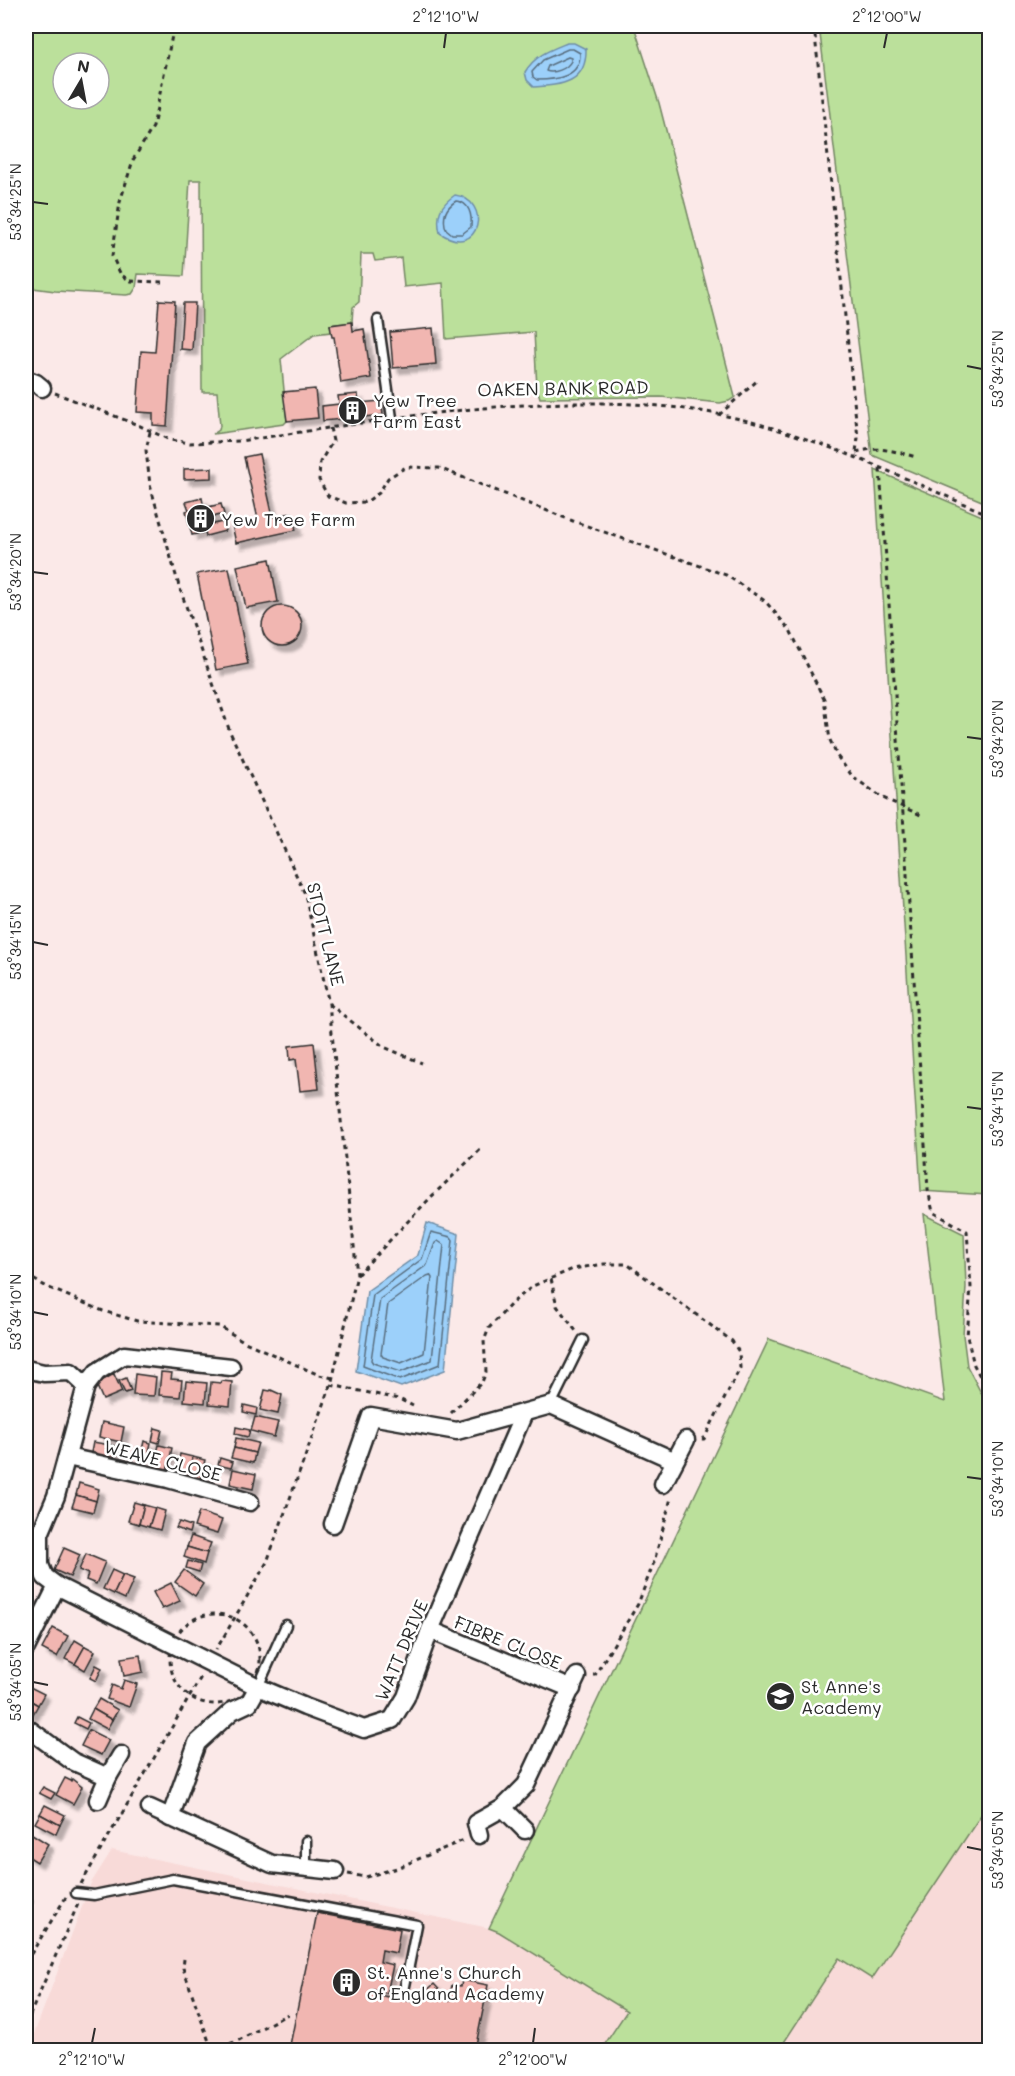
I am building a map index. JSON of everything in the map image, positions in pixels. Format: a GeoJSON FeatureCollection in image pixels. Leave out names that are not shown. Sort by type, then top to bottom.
{"type":"FeatureCollection","features":[{"type":"Feature","properties":{"kind":"street"},"geometry":{"type":"LineString","coordinates":[[26,379],[42,388]]}},
{"type":"Feature","properties":{"kind":"street"},"geometry":{"type":"LineString","coordinates":[[26,1648],[57,1586],[33,1567],[40,1534],[56,1496],[86,1386],[97,1372],[124,1355],[189,1353],[231,1367]]}},
{"type":"Feature","properties":{"kind":"street"},"geometry":{"type":"LineString","coordinates":[[26,1369],[44,1373],[71,1372],[86,1386]]}},
{"type":"Feature","properties":{"kind":"street"},"geometry":{"type":"LineString","coordinates":[[333,1524],[371,1416],[457,1431],[551,1405],[673,1460]]}},
{"type":"Feature","properties":{"kind":"street","name":"WATT DRIVE"},"geometry":{"type":"LineString","coordinates":[[57,1586],[258,1687],[364,1729],[392,1719],[406,1697],[430,1630],[524,1413]]}},
{"type":"Feature","properties":{"kind":"street"},"geometry":{"type":"LineString","coordinates":[[663,1484],[673,1460],[686,1440]]}},
{"type":"Feature","properties":{"kind":"street","name":"WEAVE CLOSE"},"geometry":{"type":"LineString","coordinates":[[67,1457],[168,1479],[250,1502]]}},
{"type":"Feature","properties":{"kind":"street","name":"FIBRE CLOSE"},"geometry":{"type":"LineString","coordinates":[[430,1630],[575,1682],[526,1785],[503,1808],[476,1823],[479,1834]]}},
{"type":"Feature","properties":{"kind":"street"},"geometry":{"type":"LineString","coordinates":[[170,1818],[197,1743],[232,1711],[249,1703],[258,1687]]}},
{"type":"Feature","properties":{"kind":"street"},"geometry":{"type":"LineString","coordinates":[[26,1727],[72,1761],[108,1777]]}},
{"type":"Feature","properties":{"kind":"street"},"geometry":{"type":"LineString","coordinates":[[98,1800],[121,1755]]}},
{"type":"Feature","properties":{"kind":"street"},"geometry":{"type":"LineString","coordinates":[[150,1808],[272,1864],[335,1871]]}},
{"type":"Feature","properties":{"kind":"street"},"geometry":{"type":"LineString","coordinates":[[503,1808],[525,1830]]}},
{"type":"Feature","properties":{"kind":"lane"},"geometry":{"type":"LineString","coordinates":[[378,320],[392,418]]}},
{"type":"Feature","properties":{"kind":"lane"},"geometry":{"type":"LineString","coordinates":[[551,1405],[583,1340]]}},
{"type":"Feature","properties":{"kind":"lane"},"geometry":{"type":"LineString","coordinates":[[258,1687],[286,1625]]}},
{"type":"Feature","properties":{"kind":"lane"},"geometry":{"type":"LineString","coordinates":[[306,1841],[306,1867]]}},
{"type":"Feature","properties":{"kind":"lane"},"geometry":{"type":"LineString","coordinates":[[76,1893],[94,1895],[173,1879],[417,1925],[405,1986]]}},
{"type":"Feature","properties":{"kind":"path"},"geometry":{"type":"LineString","coordinates":[[162,282],[131,281],[121,275],[112,256],[120,202],[133,160],[153,127],[174,26]]}},
{"type":"Feature","properties":{"kind":"path"},"geometry":{"type":"LineString","coordinates":[[814,26],[858,438],[855,458]]}},
{"type":"Feature","properties":{"kind":"path"},"geometry":{"type":"LineString","coordinates":[[719,415],[758,380]]}},
{"type":"Feature","properties":{"kind":"path","name":"OAKEN BANK ROAD"},"geometry":{"type":"LineString","coordinates":[[42,388],[180,442],[215,443],[482,407],[571,404],[651,406],[719,415],[783,432],[855,458],[990,515]]}},
{"type":"Feature","properties":{"kind":"path"},"geometry":{"type":"LineString","coordinates":[[330,428],[333,441],[321,462],[319,480],[328,496],[346,503],[366,502],[379,493],[388,478],[406,467],[439,468],[573,521],[726,575],[765,601],[790,630],[824,699],[830,740],[837,756],[853,777],[883,798],[923,816]]}},
{"type":"Feature","properties":{"kind":"path","name":"STOTT LANE"},"geometry":{"type":"LineString","coordinates":[[150,432],[146,450],[150,485],[178,586],[230,732],[305,894],[329,1004],[357,1275],[328,1395]]}},
{"type":"Feature","properties":{"kind":"path"},"geometry":{"type":"LineString","coordinates":[[856,452],[871,448],[888,449],[916,457]]}},
{"type":"Feature","properties":{"kind":"path"},"geometry":{"type":"LineString","coordinates":[[880,469],[928,1190],[933,1212],[967,1231],[971,1287],[967,1336],[974,1365],[990,1395]]}},
{"type":"Feature","properties":{"kind":"path"},"geometry":{"type":"LineString","coordinates":[[329,1004],[384,1047],[422,1063]]}},
{"type":"Feature","properties":{"kind":"path"},"geometry":{"type":"LineString","coordinates":[[357,1275],[431,1197],[480,1150]]}},
{"type":"Feature","properties":{"kind":"path"},"geometry":{"type":"LineString","coordinates":[[26,1275],[47,1287],[103,1311],[138,1320],[219,1326],[245,1342],[319,1375],[333,1378]]}},
{"type":"Feature","properties":{"kind":"path"},"geometry":{"type":"LineString","coordinates":[[551,1279],[557,1306],[583,1340]]}},
{"type":"Feature","properties":{"kind":"path"},"geometry":{"type":"LineString","coordinates":[[575,1682],[595,1675],[638,1604],[654,1563],[672,1496],[663,1484]]}},
{"type":"Feature","properties":{"kind":"path"},"geometry":{"type":"LineString","coordinates":[[335,1871],[366,1877],[397,1868],[479,1834]]}},
{"type":"Feature","properties":{"kind":"path"},"geometry":{"type":"LineString","coordinates":[[26,1962],[66,1897],[76,1893],[78,1904],[26,2024]]}},
{"type":"Feature","properties":{"kind":"path"},"geometry":{"type":"LineString","coordinates":[[184,1959],[183,1968],[213,2050],[237,2041],[288,2014]]}},
{"type":"Feature","properties":{"kind":"shaded area","name":"St Anne's Academy"},"geometry":{"type":"Polygon","coordinates":[[[769,1339],[989,1731],[989,2050],[28,2050],[91,1883],[112,1850],[489,1928],[769,1339]]]}},
{"type":"Feature","properties":{"kind":"green space"},"geometry":{"type":"Polygon","coordinates":[[[26,26],[634,26],[659,103],[735,397],[720,403],[661,397],[540,398],[537,388],[534,332],[446,339],[443,283],[404,287],[401,258],[375,261],[373,254],[361,254],[359,302],[353,307],[352,322],[330,325],[331,332],[314,334],[281,359],[287,421],[284,424],[213,434],[219,430],[220,426],[217,392],[202,392],[201,180],[190,180],[184,276],[138,274],[136,288],[132,294],[126,295],[26,287],[26,26]]]}},
{"type":"Feature","properties":{"kind":"green space"},"geometry":{"type":"Polygon","coordinates":[[[819,26],[989,26],[989,504],[872,455],[819,26]]]}},
{"type":"Feature","properties":{"kind":"green space"},"geometry":{"type":"Polygon","coordinates":[[[875,470],[989,519],[989,1195],[921,1191],[875,470]]]}},
{"type":"Feature","properties":{"kind":"green space","name":"St Anne's Academy"},"geometry":{"type":"Polygon","coordinates":[[[924,1214],[964,1234],[966,1287],[963,1335],[967,1366],[989,1408],[989,1803],[872,1979],[839,1958],[779,2050],[601,2050],[627,2011],[489,1928],[769,1339],[945,1402],[924,1214]]]}},
{"type":"Feature","properties":{"kind":"water"},"geometry":{"type":"Polygon","coordinates":[[[567,43],[574,43],[586,49],[582,69],[571,80],[563,83],[534,87],[527,80],[525,72],[529,66],[543,54],[567,43]]]}},
{"type":"Feature","properties":{"kind":"water"},"geometry":{"type":"Polygon","coordinates":[[[455,195],[467,199],[474,207],[477,216],[477,226],[473,234],[465,239],[454,239],[440,233],[440,211],[455,195]]]}},
{"type":"Feature","properties":{"kind":"water"},"geometry":{"type":"Polygon","coordinates":[[[427,1223],[459,1234],[445,1370],[401,1387],[356,1371],[367,1291],[418,1255],[427,1223]]]}},
{"type":"Feature","properties":{"kind":"building"},"geometry":{"type":"Polygon","coordinates":[[[159,300],[175,301],[167,426],[153,425],[153,413],[137,412],[141,351],[155,352],[159,300]]]}},
{"type":"Feature","properties":{"kind":"building"},"geometry":{"type":"Polygon","coordinates":[[[183,303],[195,303],[192,350],[180,349],[183,303]]]}},
{"type":"Feature","properties":{"kind":"building"},"geometry":{"type":"Polygon","coordinates":[[[352,322],[353,331],[364,329],[371,378],[341,383],[330,325],[352,322]]]}},
{"type":"Feature","properties":{"kind":"building"},"geometry":{"type":"Polygon","coordinates":[[[433,328],[436,364],[393,368],[390,332],[433,328]]]}},
{"type":"Feature","properties":{"kind":"building"},"geometry":{"type":"Polygon","coordinates":[[[315,389],[318,418],[287,421],[283,392],[315,389]]]}},
{"type":"Feature","properties":{"kind":"building","name":"Yew Tree Farm East"},"geometry":{"type":"Polygon","coordinates":[[[358,394],[359,403],[381,401],[383,415],[323,421],[322,406],[339,404],[338,396],[358,394]]]}},
{"type":"Feature","properties":{"kind":"building"},"geometry":{"type":"Polygon","coordinates":[[[259,454],[273,517],[292,513],[296,530],[236,543],[232,525],[258,519],[244,457],[259,454]]]}},
{"type":"Feature","properties":{"kind":"building"},"geometry":{"type":"Polygon","coordinates":[[[212,468],[212,478],[184,479],[184,469],[212,468]]]}},
{"type":"Feature","properties":{"kind":"building","name":"Yew Tree Farm"},"geometry":{"type":"Polygon","coordinates":[[[202,498],[204,508],[221,504],[224,514],[212,517],[214,524],[222,522],[225,531],[206,536],[205,532],[192,535],[186,502],[202,498]]]}},
{"type":"Feature","properties":{"kind":"building"},"geometry":{"type":"Polygon","coordinates":[[[270,559],[278,602],[246,608],[237,566],[270,559]]]}},
{"type":"Feature","properties":{"kind":"building"},"geometry":{"type":"Polygon","coordinates":[[[229,568],[248,664],[216,670],[197,574],[229,568]]]}},
{"type":"Feature","properties":{"kind":"building"},"geometry":{"type":"Polygon","coordinates":[[[282,606],[296,612],[302,626],[296,640],[282,646],[268,640],[262,626],[268,612],[282,606]]]}},
{"type":"Feature","properties":{"kind":"building"},"geometry":{"type":"Polygon","coordinates":[[[314,1043],[319,1089],[300,1091],[296,1059],[290,1060],[289,1046],[314,1043]]]}},
{"type":"Feature","properties":{"kind":"building"},"geometry":{"type":"Polygon","coordinates":[[[161,1372],[172,1373],[171,1379],[182,1380],[180,1397],[159,1395],[161,1372]]]}},
{"type":"Feature","properties":{"kind":"building"},"geometry":{"type":"Polygon","coordinates":[[[114,1374],[122,1392],[103,1400],[96,1384],[114,1374]]]}},
{"type":"Feature","properties":{"kind":"building"},"geometry":{"type":"Polygon","coordinates":[[[135,1374],[156,1377],[154,1396],[133,1395],[135,1374]]]}},
{"type":"Feature","properties":{"kind":"building"},"geometry":{"type":"Polygon","coordinates":[[[126,1378],[131,1391],[125,1393],[119,1381],[126,1378]]]}},
{"type":"Feature","properties":{"kind":"building"},"geometry":{"type":"Polygon","coordinates":[[[186,1381],[207,1383],[205,1403],[184,1401],[186,1381]]]}},
{"type":"Feature","properties":{"kind":"building"},"geometry":{"type":"Polygon","coordinates":[[[222,1381],[232,1382],[230,1406],[209,1404],[211,1382],[221,1383],[222,1381]]]}},
{"type":"Feature","properties":{"kind":"building"},"geometry":{"type":"Polygon","coordinates":[[[265,1390],[282,1395],[278,1414],[260,1410],[265,1390]]]}},
{"type":"Feature","properties":{"kind":"building"},"geometry":{"type":"Polygon","coordinates":[[[244,1405],[257,1408],[256,1415],[243,1412],[244,1405]]]}},
{"type":"Feature","properties":{"kind":"building"},"geometry":{"type":"Polygon","coordinates":[[[255,1417],[278,1422],[274,1437],[251,1431],[255,1417]]]}},
{"type":"Feature","properties":{"kind":"building"},"geometry":{"type":"Polygon","coordinates":[[[102,1422],[124,1427],[121,1442],[99,1437],[102,1422]]]}},
{"type":"Feature","properties":{"kind":"building"},"geometry":{"type":"Polygon","coordinates":[[[236,1427],[250,1430],[248,1437],[235,1434],[236,1427]]]}},
{"type":"Feature","properties":{"kind":"building"},"geometry":{"type":"Polygon","coordinates":[[[155,1428],[162,1430],[159,1443],[152,1441],[155,1428]]]}},
{"type":"Feature","properties":{"kind":"building"},"geometry":{"type":"Polygon","coordinates":[[[236,1438],[258,1443],[255,1453],[234,1448],[236,1438]]]}},
{"type":"Feature","properties":{"kind":"building"},"geometry":{"type":"Polygon","coordinates":[[[144,1441],[151,1443],[148,1456],[141,1454],[144,1441]]]}},
{"type":"Feature","properties":{"kind":"building"},"geometry":{"type":"Polygon","coordinates":[[[93,1442],[116,1446],[113,1462],[90,1458],[93,1442]]]}},
{"type":"Feature","properties":{"kind":"building"},"geometry":{"type":"Polygon","coordinates":[[[159,1445],[172,1448],[167,1472],[153,1468],[159,1445]]]}},
{"type":"Feature","properties":{"kind":"building"},"geometry":{"type":"Polygon","coordinates":[[[234,1448],[255,1453],[253,1463],[231,1458],[234,1448]]]}},
{"type":"Feature","properties":{"kind":"building"},"geometry":{"type":"Polygon","coordinates":[[[180,1454],[193,1457],[188,1476],[176,1474],[180,1454]]]}},
{"type":"Feature","properties":{"kind":"building"},"geometry":{"type":"Polygon","coordinates":[[[193,1457],[205,1460],[200,1479],[188,1476],[193,1457]]]}},
{"type":"Feature","properties":{"kind":"building"},"geometry":{"type":"Polygon","coordinates":[[[220,1458],[233,1462],[231,1468],[218,1465],[220,1458]]]}},
{"type":"Feature","properties":{"kind":"building"},"geometry":{"type":"Polygon","coordinates":[[[233,1469],[256,1474],[253,1489],[230,1484],[233,1469]]]}},
{"type":"Feature","properties":{"kind":"building"},"geometry":{"type":"Polygon","coordinates":[[[79,1483],[99,1489],[96,1501],[76,1495],[79,1483]]]}},
{"type":"Feature","properties":{"kind":"building"},"geometry":{"type":"Polygon","coordinates":[[[76,1495],[96,1501],[93,1512],[72,1507],[76,1495]]]}},
{"type":"Feature","properties":{"kind":"building"},"geometry":{"type":"Polygon","coordinates":[[[134,1502],[144,1505],[139,1524],[128,1521],[134,1502]]]}},
{"type":"Feature","properties":{"kind":"building"},"geometry":{"type":"Polygon","coordinates":[[[144,1505],[155,1508],[149,1527],[139,1524],[144,1505]]]}},
{"type":"Feature","properties":{"kind":"building"},"geometry":{"type":"Polygon","coordinates":[[[155,1508],[165,1511],[160,1530],[149,1527],[155,1508]]]}},
{"type":"Feature","properties":{"kind":"building"},"geometry":{"type":"Polygon","coordinates":[[[199,1512],[222,1520],[217,1534],[194,1527],[199,1512]]]}},
{"type":"Feature","properties":{"kind":"building"},"geometry":{"type":"Polygon","coordinates":[[[179,1522],[191,1526],[189,1533],[176,1528],[179,1522]]]}},
{"type":"Feature","properties":{"kind":"building"},"geometry":{"type":"Polygon","coordinates":[[[191,1536],[211,1543],[207,1553],[187,1547],[191,1536]]]}},
{"type":"Feature","properties":{"kind":"building"},"geometry":{"type":"Polygon","coordinates":[[[187,1547],[207,1553],[204,1564],[184,1557],[187,1547]]]}},
{"type":"Feature","properties":{"kind":"building"},"geometry":{"type":"Polygon","coordinates":[[[64,1548],[80,1555],[70,1577],[54,1570],[64,1548]]]}},
{"type":"Feature","properties":{"kind":"building"},"geometry":{"type":"Polygon","coordinates":[[[86,1554],[105,1562],[96,1584],[86,1580],[88,1574],[79,1570],[86,1554]]]}},
{"type":"Feature","properties":{"kind":"building"},"geometry":{"type":"Polygon","coordinates":[[[188,1561],[201,1565],[199,1572],[186,1568],[188,1561]]]}},
{"type":"Feature","properties":{"kind":"building"},"geometry":{"type":"Polygon","coordinates":[[[112,1570],[123,1575],[114,1594],[103,1589],[112,1570]]]}},
{"type":"Feature","properties":{"kind":"building"},"geometry":{"type":"Polygon","coordinates":[[[184,1570],[203,1584],[195,1596],[175,1582],[184,1570]]]}},
{"type":"Feature","properties":{"kind":"building"},"geometry":{"type":"Polygon","coordinates":[[[123,1575],[134,1579],[125,1599],[114,1594],[123,1575]]]}},
{"type":"Feature","properties":{"kind":"building"},"geometry":{"type":"Polygon","coordinates":[[[171,1583],[180,1601],[162,1609],[153,1592],[171,1583]]]}},
{"type":"Feature","properties":{"kind":"building"},"geometry":{"type":"Polygon","coordinates":[[[53,1628],[68,1636],[57,1657],[42,1649],[53,1628]]]}},
{"type":"Feature","properties":{"kind":"building"},"geometry":{"type":"Polygon","coordinates":[[[75,1640],[85,1646],[75,1664],[65,1659],[75,1640]]]}},
{"type":"Feature","properties":{"kind":"building"},"geometry":{"type":"Polygon","coordinates":[[[85,1646],[95,1651],[85,1670],[75,1664],[85,1646]]]}},
{"type":"Feature","properties":{"kind":"building"},"geometry":{"type":"Polygon","coordinates":[[[140,1655],[143,1672],[124,1676],[121,1658],[140,1655]]]}},
{"type":"Feature","properties":{"kind":"building"},"geometry":{"type":"Polygon","coordinates":[[[96,1665],[102,1668],[96,1681],[90,1678],[96,1665]]]}},
{"type":"Feature","properties":{"kind":"building"},"geometry":{"type":"Polygon","coordinates":[[[124,1680],[137,1684],[129,1707],[107,1699],[112,1685],[121,1689],[124,1680]]]}},
{"type":"Feature","properties":{"kind":"building"},"geometry":{"type":"Polygon","coordinates":[[[26,1685],[44,1694],[38,1705],[26,1698],[26,1685]]]}},
{"type":"Feature","properties":{"kind":"building"},"geometry":{"type":"Polygon","coordinates":[[[26,1698],[38,1705],[32,1716],[26,1712],[26,1698]]]}},
{"type":"Feature","properties":{"kind":"building"},"geometry":{"type":"Polygon","coordinates":[[[99,1699],[118,1710],[112,1720],[93,1709],[99,1699]]]}},
{"type":"Feature","properties":{"kind":"building"},"geometry":{"type":"Polygon","coordinates":[[[93,1709],[112,1720],[107,1729],[88,1719],[93,1709]]]}},
{"type":"Feature","properties":{"kind":"building"},"geometry":{"type":"Polygon","coordinates":[[[77,1717],[89,1723],[86,1729],[74,1723],[77,1717]]]}},
{"type":"Feature","properties":{"kind":"building"},"geometry":{"type":"Polygon","coordinates":[[[89,1730],[109,1740],[101,1755],[81,1746],[89,1730]]]}},
{"type":"Feature","properties":{"kind":"building"},"geometry":{"type":"Polygon","coordinates":[[[65,1778],[71,1781],[72,1779],[82,1787],[73,1804],[56,1795],[65,1778]]]}},
{"type":"Feature","properties":{"kind":"building"},"geometry":{"type":"Polygon","coordinates":[[[43,1787],[55,1793],[51,1799],[39,1793],[43,1787]]]}},
{"type":"Feature","properties":{"kind":"building"},"geometry":{"type":"Polygon","coordinates":[[[45,1805],[65,1815],[60,1825],[40,1814],[45,1805]]]}},
{"type":"Feature","properties":{"kind":"building"},"geometry":{"type":"Polygon","coordinates":[[[40,1814],[60,1825],[56,1834],[35,1823],[40,1814]]]}},
{"type":"Feature","properties":{"kind":"building"},"geometry":{"type":"Polygon","coordinates":[[[29,1832],[48,1844],[37,1862],[26,1855],[26,1837],[29,1832]]]}},
{"type":"Feature","properties":{"kind":"building","name":"St. Anne's Church of England Academy"},"geometry":{"type":"Polygon","coordinates":[[[317,1913],[400,1929],[396,1953],[382,1950],[380,1962],[393,1965],[387,1993],[373,1990],[373,1994],[414,2002],[434,1984],[449,2000],[452,1985],[461,1986],[462,1980],[488,1985],[475,2050],[289,2050],[317,1913]]]}},
{"type":"Feature","properties":{"kind":"place","name":"Yew Tree Farm East"},"geometry":{"type":"Point","coordinates":[352,410]}},
{"type":"Feature","properties":{"kind":"place","name":"Yew Tree Farm"},"geometry":{"type":"Point","coordinates":[200,519]}},
{"type":"Feature","properties":{"kind":"place","name":"St Anne's Academy"},"geometry":{"type":"Point","coordinates":[780,1696]}},
{"type":"Feature","properties":{"kind":"place","name":"St. Anne's Church of England Academy"},"geometry":{"type":"Point","coordinates":[346,1982]}}]}
